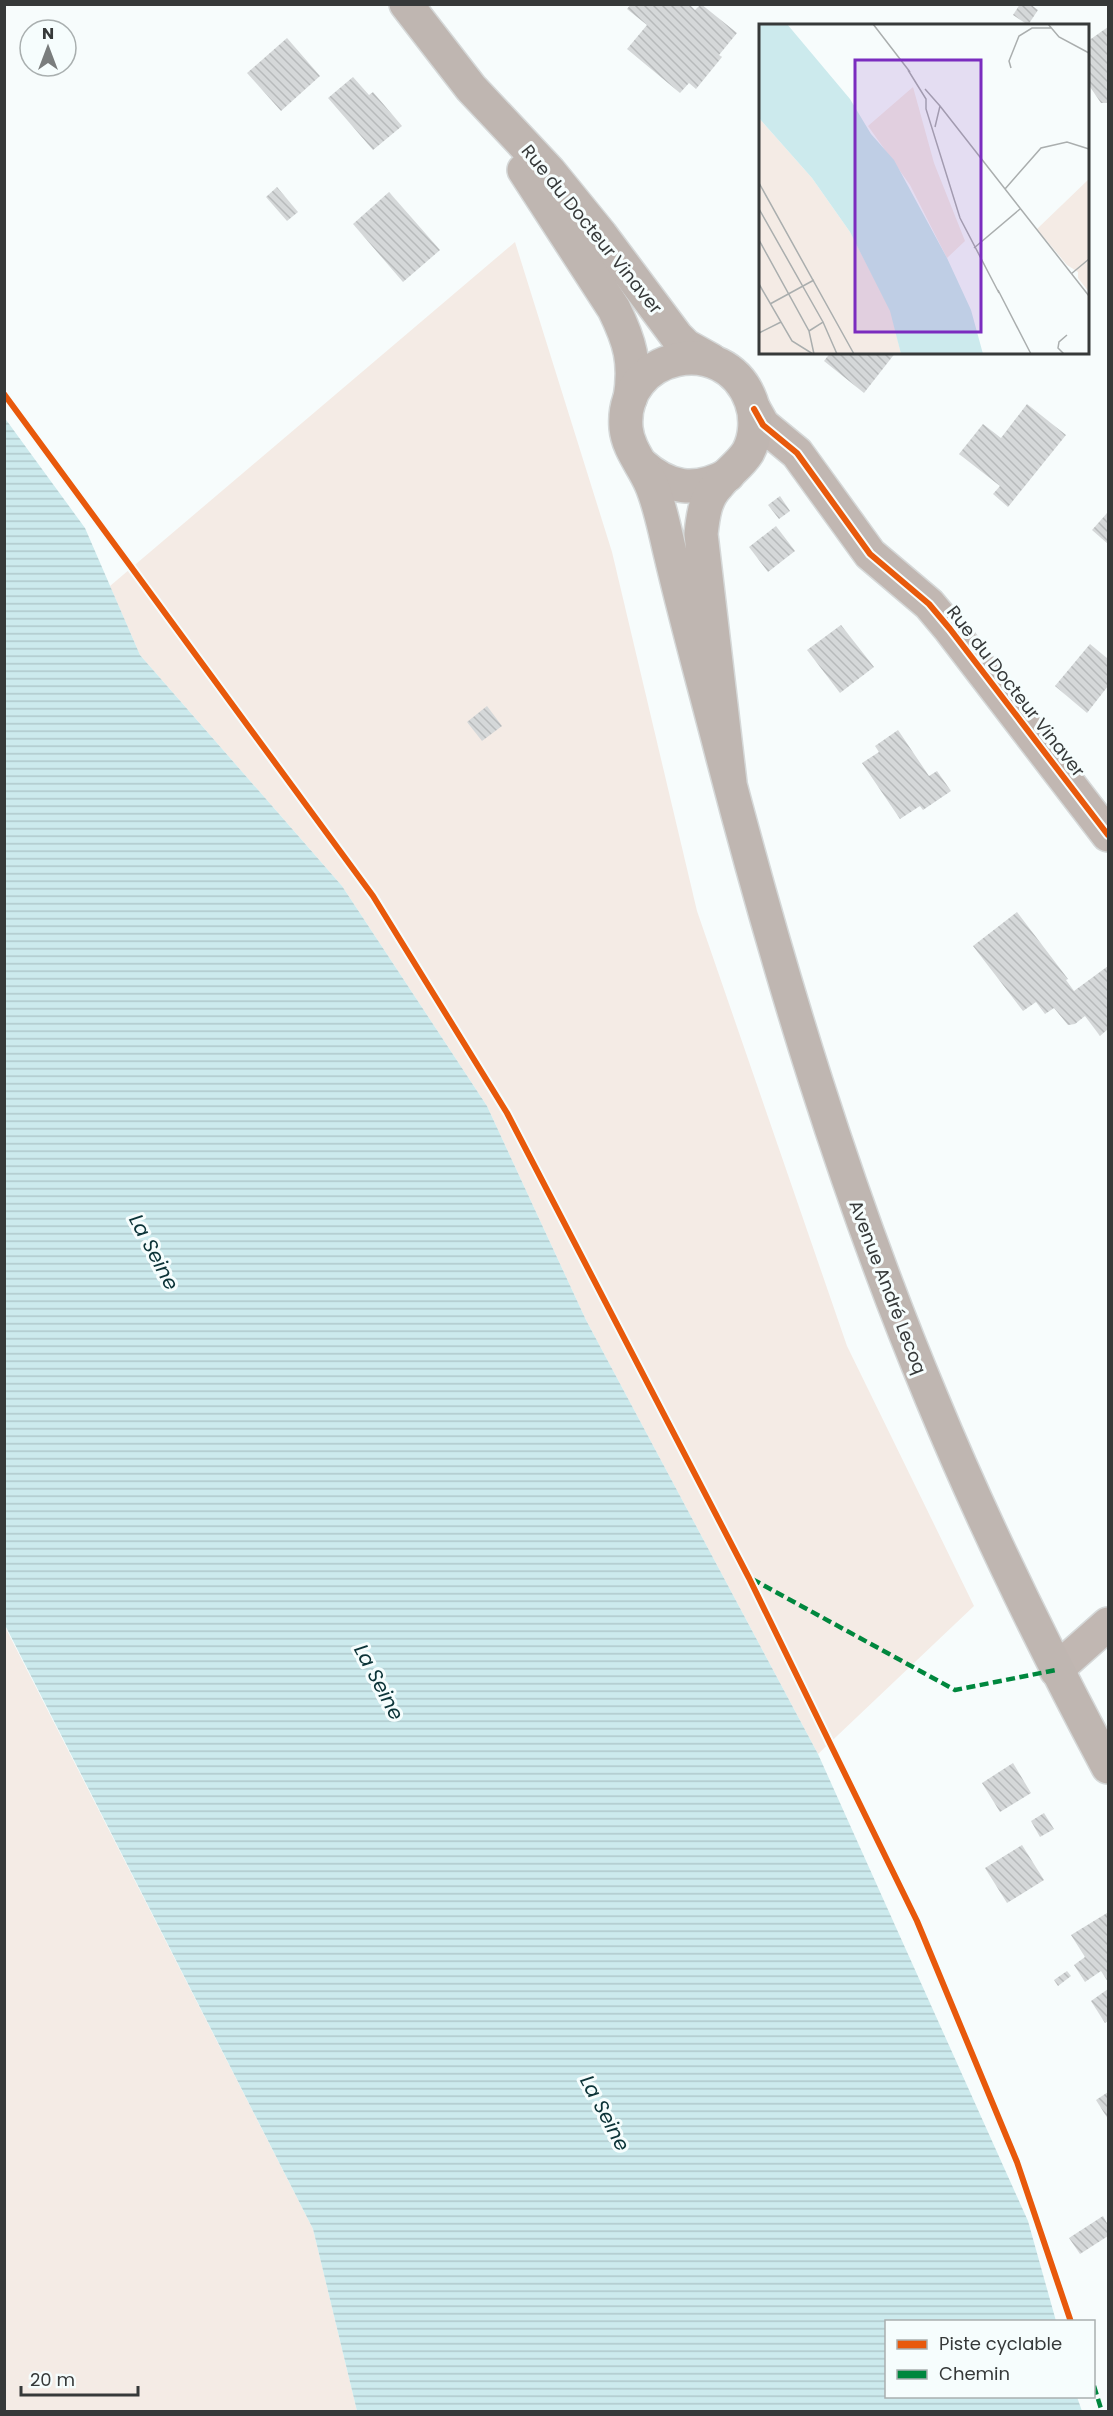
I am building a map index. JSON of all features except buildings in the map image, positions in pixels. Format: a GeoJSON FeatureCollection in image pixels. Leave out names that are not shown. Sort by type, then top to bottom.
{"type":"FeatureCollection","features":[{"type":"Feature","properties":{"kind":"main road","name":"Rue du Docteur Vinaver"},"geometry":{"type":"LineString","coordinates":[[406,4],[471,88],[614,309],[629,346],[633,365],[630,399]]}},
{"type":"Feature","properties":{"kind":"main road","name":"Rue du Docteur Vinaver"},"geometry":{"type":"LineString","coordinates":[[471,88],[549,171],[628,269],[677,337],[686,346],[718,364]]}},
{"type":"Feature","properties":{"kind":"main road"},"geometry":{"type":"LineString","coordinates":[[684,357],[701,358],[731,372],[741,382],[754,409],[753,439],[747,453],[714,488],[703,516],[701,534],[730,783],[659,508],[626,433],[626,416],[630,399],[639,383],[651,370],[684,357]]}},
{"type":"Feature","properties":{"kind":"main road"},"geometry":{"type":"LineString","coordinates":[[641,464],[655,476],[686,486],[715,482],[733,470]]}},
{"type":"Feature","properties":{"kind":"main road","name":"Avenue André Lecoq"},"geometry":{"type":"LineString","coordinates":[[730,783],[798,1029],[861,1218],[932,1401],[1056,1670],[1108,1767]]}},
{"type":"Feature","properties":{"kind":"street","name":"Rue du Docteur Vinaver"},"geometry":{"type":"LineString","coordinates":[[754,409],[763,425],[797,453],[870,554],[929,604],[950,629],[1108,835]]}},
{"type":"Feature","properties":{"kind":"street","name":"Rue du Docteur Vinaver"},"geometry":{"type":"LineString","coordinates":[[733,470],[748,459],[765,456],[802,470],[820,483]]}},
{"type":"Feature","properties":{"kind":"street"},"geometry":{"type":"LineString","coordinates":[[1056,1670],[1108,1624]]}},
{"type":"Feature","properties":{"kind":"shaded area"},"geometry":{"type":"Polygon","coordinates":[[[515,242],[612,552],[697,911],[847,1346],[974,1606],[818,1754],[586,1320],[487,1106],[342,886],[140,655],[110,586],[515,242]]]}},
{"type":"Feature","properties":{"kind":"shaded area"},"geometry":{"type":"Polygon","coordinates":[[[4,1625],[313,2229],[357,2411],[5,2411],[4,1625]]]}},
{"type":"Feature","properties":{"kind":"water","name":"La Seine"},"geometry":{"type":"Polygon","coordinates":[[[4,417],[85,528],[140,655],[342,886],[487,1106],[586,1320],[818,1754],[1028,2221],[1056,2320],[885,2320],[885,2398],[1077,2398],[1082,2411],[357,2411],[313,2229],[5,1625],[4,417]]]}},
{"type":"Feature","properties":{"kind":"marked path"},"geometry":{"type":"LineString","coordinates":[[752,1579],[955,1690],[1056,1670]]}},
{"type":"Feature","properties":{"kind":"marked path"},"geometry":{"type":"LineString","coordinates":[[1095,2389],[1102,2412]]}},
{"type":"Feature","properties":{"kind":"cycle path"},"geometry":{"type":"LineString","coordinates":[[4,394],[373,896],[507,1113],[749,1578],[917,1921],[1017,2162],[1070,2320]]}},
{"type":"Feature","properties":{"kind":"cycle path"},"geometry":{"type":"LineString","coordinates":[[754,409],[763,425],[797,453],[870,554],[929,604],[950,629],[1108,835]]}}]}
